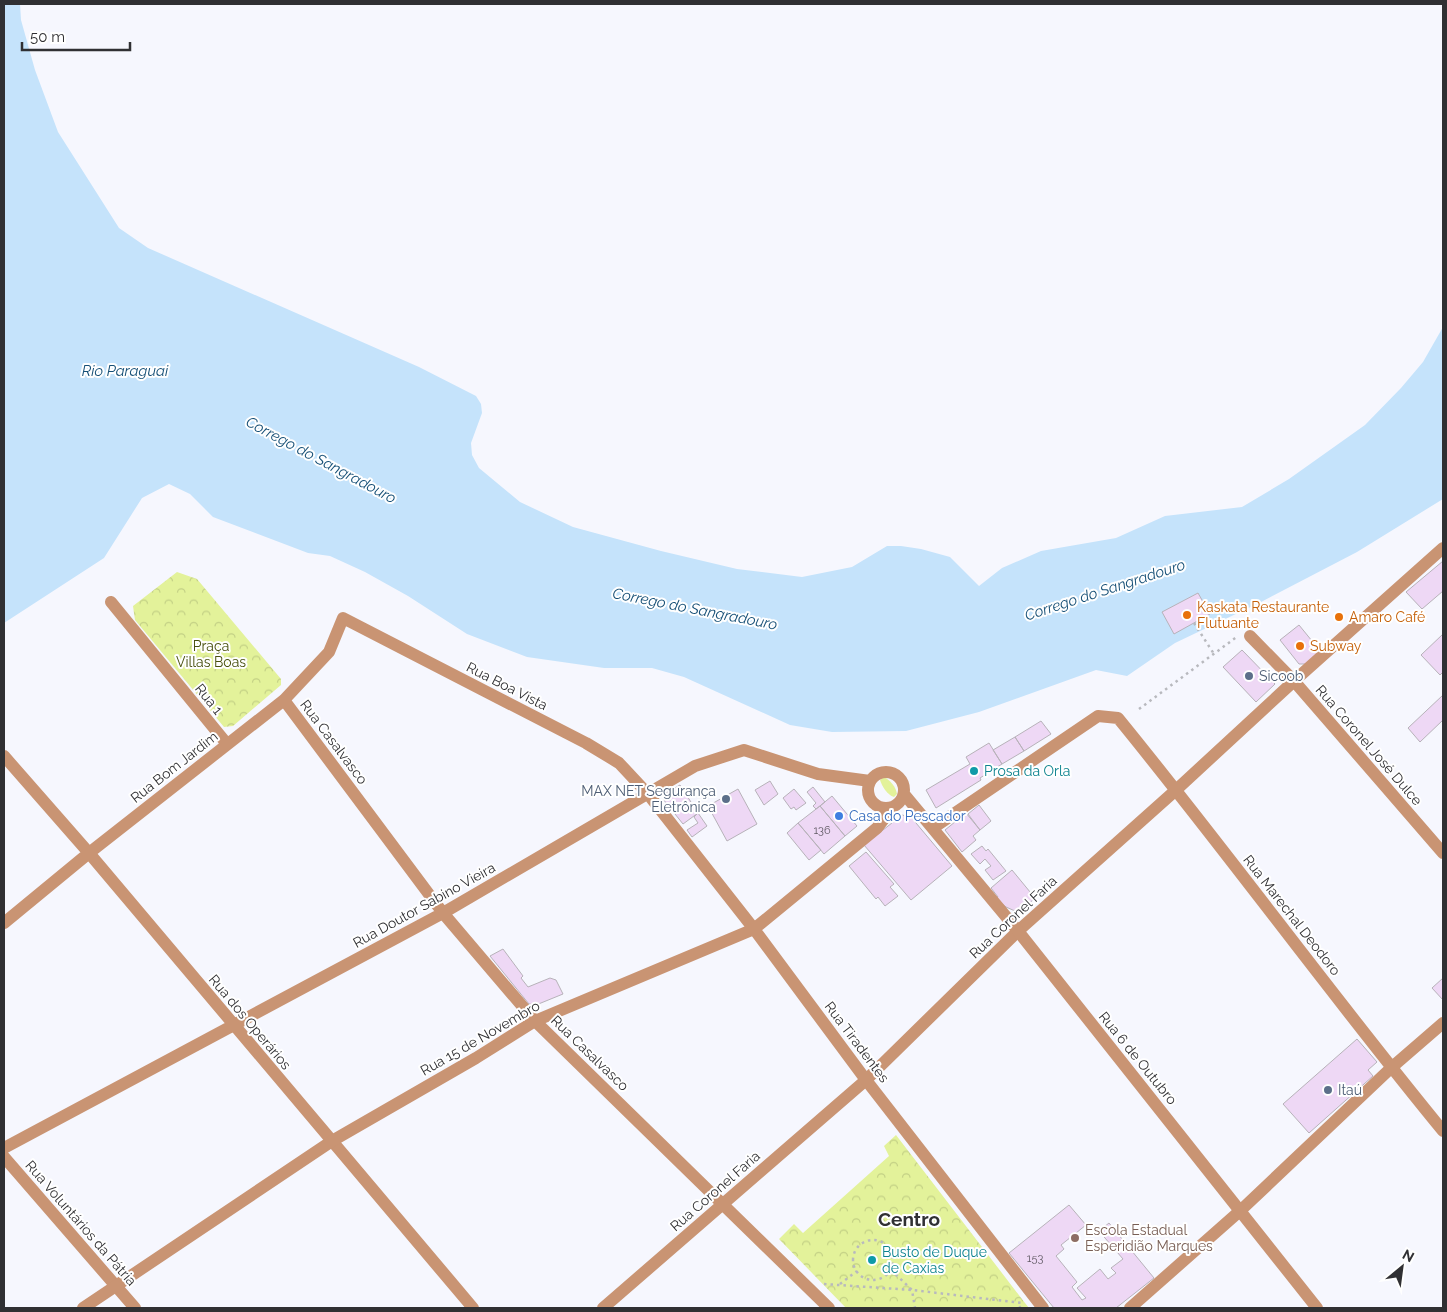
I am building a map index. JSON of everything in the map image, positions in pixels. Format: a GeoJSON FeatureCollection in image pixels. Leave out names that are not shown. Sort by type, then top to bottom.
{"type":"FeatureCollection","features":[{"type":"Feature","properties":{"kind":"street","name":"Rua Coronel Faria"},"geometry":{"type":"LineString","coordinates":[[603,1308],[866,1080],[1018,931],[1443,548]]}},
{"type":"Feature","properties":{"kind":"street","name":"Rua 1"},"geometry":{"type":"LineString","coordinates":[[112,602],[227,744]]}},
{"type":"Feature","properties":{"kind":"street","name":"Rua Bom Jardim"},"geometry":{"type":"LineString","coordinates":[[4,923],[89,853],[284,700],[329,652],[343,618]]}},
{"type":"Feature","properties":{"kind":"street","name":"Rua Boa Vista"},"geometry":{"type":"LineString","coordinates":[[343,618],[586,743],[619,763],[648,794]]}},
{"type":"Feature","properties":{"kind":"street","name":"Rua Coronel José Dulce"},"geometry":{"type":"LineString","coordinates":[[1250,636],[1294,681],[1443,853]]}},
{"type":"Feature","properties":{"kind":"street","name":"Rua Casalvasco"},"geometry":{"type":"LineString","coordinates":[[284,700],[443,913],[535,1021],[829,1308]]}},
{"type":"Feature","properties":{"kind":"street","name":"Rua Marechal Deodoro"},"geometry":{"type":"LineString","coordinates":[[933,828],[1098,716],[1118,718],[1391,1068],[1443,1131]]}},
{"type":"Feature","properties":{"kind":"street","name":"Rua Doutor Sabino Vieira"},"geometry":{"type":"LineString","coordinates":[[4,1148],[443,913],[695,766],[744,750],[818,774],[870,781]]}},
{"type":"Feature","properties":{"kind":"street","name":"Rua dos Operários"},"geometry":{"type":"LineString","coordinates":[[4,756],[89,853],[473,1308]]}},
{"type":"Feature","properties":{"kind":"street"},"geometry":{"type":"LineString","coordinates":[[890,772],[899,778],[904,788],[904,794],[898,803],[892,806],[880,807],[870,799],[868,794],[870,781],[879,773],[890,772]]}},
{"type":"Feature","properties":{"kind":"street","name":"Rua Tiradentes"},"geometry":{"type":"LineString","coordinates":[[648,794],[754,929],[866,1080],[1043,1308]]}},
{"type":"Feature","properties":{"kind":"street","name":"Rua 6 de Outubro"},"geometry":{"type":"LineString","coordinates":[[904,794],[1018,931],[1317,1308]]}},
{"type":"Feature","properties":{"kind":"street","name":"Rua 15 de Novembro"},"geometry":{"type":"LineString","coordinates":[[83,1308],[332,1141],[476,1058],[535,1021],[754,929],[877,828],[892,806]]}},
{"type":"Feature","properties":{"kind":"street"},"geometry":{"type":"LineString","coordinates":[[1130,1308],[1241,1210],[1391,1068],[1443,1023]]}},
{"type":"Feature","properties":{"kind":"street","name":"Rua Voluntários da Pátria"},"geometry":{"type":"LineString","coordinates":[[4,1157],[135,1308]]}},
{"type":"Feature","properties":{"kind":"path"},"geometry":{"type":"LineString","coordinates":[[1194,624],[1214,654]]}},
{"type":"Feature","properties":{"kind":"path"},"geometry":{"type":"LineString","coordinates":[[1139,709],[1243,633],[1250,636]]}},
{"type":"Feature","properties":{"kind":"path"},"geometry":{"type":"LineString","coordinates":[[870,1239],[877,1239],[888,1246],[894,1257],[891,1270],[887,1275],[875,1280],[862,1276],[854,1265],[854,1252],[858,1246],[870,1239]]}},
{"type":"Feature","properties":{"kind":"path"},"geometry":{"type":"LineString","coordinates":[[891,1270],[912,1290],[915,1308]]}},
{"type":"Feature","properties":{"kind":"path"},"geometry":{"type":"LineString","coordinates":[[839,1285],[857,1271]]}},
{"type":"Feature","properties":{"kind":"path"},"geometry":{"type":"LineString","coordinates":[[823,1284],[912,1290],[1025,1303],[1019,1308]]}},
{"type":"Feature","properties":{"kind":"green space","name":"Praça Villas Boas"},"geometry":{"type":"Polygon","coordinates":[[[177,572],[197,579],[281,679],[281,685],[233,726],[224,727],[135,620],[133,606],[177,572]]]}},
{"type":"Feature","properties":{"kind":"green space"},"geometry":{"type":"Polygon","coordinates":[[[884,777],[895,789],[897,794],[894,797],[882,785],[880,780],[884,777]]]}},
{"type":"Feature","properties":{"kind":"green space"},"geometry":{"type":"Polygon","coordinates":[[[896,1135],[1029,1308],[846,1308],[779,1239],[794,1224],[803,1233],[889,1156],[884,1146],[896,1135]]]}},
{"type":"Feature","properties":{"kind":"water","name":"Rio Paraguai"},"geometry":{"type":"Polygon","coordinates":[[[4,4],[20,4],[21,20],[35,70],[58,132],[119,228],[148,248],[419,367],[476,396],[481,404],[482,413],[471,443],[472,455],[479,468],[520,502],[573,527],[737,569],[802,577],[852,567],[887,546],[901,546],[950,557],[979,586],[1002,568],[1041,551],[1116,538],[1165,516],[1242,507],[1289,479],[1365,425],[1423,362],[1443,327],[1443,499],[1357,552],[1261,602],[1175,643],[1127,676],[1096,670],[979,712],[906,731],[832,732],[790,725],[684,677],[652,668],[604,668],[527,657],[467,634],[408,596],[365,572],[330,556],[308,553],[213,517],[190,494],[169,484],[142,498],[104,558],[4,623],[4,4]]]}},
{"type":"Feature","properties":{"kind":"building"},"geometry":{"type":"Polygon","coordinates":[[[1443,561],[1443,591],[1422,609],[1406,592],[1443,561]]]}},
{"type":"Feature","properties":{"kind":"building"},"geometry":{"type":"Polygon","coordinates":[[[1198,593],[1210,614],[1174,634],[1162,612],[1198,593]]]}},
{"type":"Feature","properties":{"kind":"building","name":"Subway"},"geometry":{"type":"Polygon","coordinates":[[[1299,625],[1321,652],[1307,664],[1299,664],[1280,640],[1299,625]]]}},
{"type":"Feature","properties":{"kind":"building"},"geometry":{"type":"Polygon","coordinates":[[[1443,634],[1443,672],[1440,675],[1421,655],[1443,634]]]}},
{"type":"Feature","properties":{"kind":"building","name":"Sicoob"},"geometry":{"type":"Polygon","coordinates":[[[1242,650],[1275,684],[1256,702],[1223,667],[1242,650]]]}},
{"type":"Feature","properties":{"kind":"building"},"geometry":{"type":"Polygon","coordinates":[[[1443,695],[1443,720],[1420,742],[1408,728],[1443,695]]]}},
{"type":"Feature","properties":{"kind":"building"},"geometry":{"type":"Polygon","coordinates":[[[1041,721],[1051,734],[1024,751],[1015,737],[1041,721]]]}},
{"type":"Feature","properties":{"kind":"building"},"geometry":{"type":"Polygon","coordinates":[[[1015,737],[1024,751],[1002,764],[993,750],[1015,737]]]}},
{"type":"Feature","properties":{"kind":"building","name":"Prosa da Orla"},"geometry":{"type":"Polygon","coordinates":[[[989,743],[1002,764],[980,778],[981,780],[936,808],[926,790],[970,764],[966,757],[989,743]]]}},
{"type":"Feature","properties":{"kind":"building"},"geometry":{"type":"Polygon","coordinates":[[[770,781],[778,794],[764,805],[755,790],[770,781]]]}},
{"type":"Feature","properties":{"kind":"building"},"geometry":{"type":"Polygon","coordinates":[[[680,785],[698,813],[683,824],[663,799],[664,794],[680,785]]]}},
{"type":"Feature","properties":{"kind":"building"},"geometry":{"type":"Polygon","coordinates":[[[813,787],[825,802],[816,809],[813,806],[816,803],[807,792],[813,787]]]}},
{"type":"Feature","properties":{"kind":"building"},"geometry":{"type":"Polygon","coordinates":[[[738,789],[757,824],[727,841],[708,806],[738,789]]]}},
{"type":"Feature","properties":{"kind":"building"},"geometry":{"type":"Polygon","coordinates":[[[794,789],[806,803],[796,810],[794,807],[791,809],[783,798],[794,789]]]}},
{"type":"Feature","properties":{"kind":"building","name":"Casa do Pescador"},"geometry":{"type":"Polygon","coordinates":[[[832,796],[857,826],[845,836],[820,806],[832,796]]]}},
{"type":"Feature","properties":{"kind":"building"},"geometry":{"type":"Polygon","coordinates":[[[979,805],[991,821],[980,830],[968,814],[979,805]]]}},
{"type":"Feature","properties":{"kind":"building"},"geometry":{"type":"Polygon","coordinates":[[[820,806],[845,836],[824,854],[798,823],[820,806]]]}},
{"type":"Feature","properties":{"kind":"building"},"geometry":{"type":"Polygon","coordinates":[[[698,813],[707,826],[692,837],[687,830],[698,823],[694,817],[698,813]]]}},
{"type":"Feature","properties":{"kind":"building"},"geometry":{"type":"Polygon","coordinates":[[[966,813],[980,830],[973,836],[976,840],[962,852],[945,830],[966,813]]]}},
{"type":"Feature","properties":{"kind":"building"},"geometry":{"type":"Polygon","coordinates":[[[902,815],[911,817],[952,866],[911,900],[864,845],[902,815]]]}},
{"type":"Feature","properties":{"kind":"building"},"geometry":{"type":"Polygon","coordinates":[[[798,823],[821,850],[809,860],[787,833],[798,823]]]}},
{"type":"Feature","properties":{"kind":"building"},"geometry":{"type":"Polygon","coordinates":[[[982,846],[986,851],[988,849],[1006,871],[993,880],[985,870],[991,866],[985,859],[980,864],[971,854],[982,846]]]}},
{"type":"Feature","properties":{"kind":"building"},"geometry":{"type":"Polygon","coordinates":[[[866,852],[894,884],[890,887],[898,896],[885,906],[878,897],[876,899],[849,866],[866,852]]]}},
{"type":"Feature","properties":{"kind":"building"},"geometry":{"type":"Polygon","coordinates":[[[1012,870],[1035,898],[1024,908],[1015,911],[996,899],[998,897],[991,888],[1012,870]]]}},
{"type":"Feature","properties":{"kind":"building"},"geometry":{"type":"Polygon","coordinates":[[[503,949],[523,976],[521,978],[528,987],[550,978],[556,980],[563,994],[536,1005],[529,1004],[490,956],[503,949]]]}},
{"type":"Feature","properties":{"kind":"building"},"geometry":{"type":"Polygon","coordinates":[[[1443,978],[1443,1000],[1432,988],[1443,978]]]}},
{"type":"Feature","properties":{"kind":"building","name":"Itaú"},"geometry":{"type":"Polygon","coordinates":[[[1357,1039],[1377,1062],[1368,1070],[1373,1076],[1309,1133],[1283,1104],[1357,1039]]]}},
{"type":"Feature","properties":{"kind":"building","name":"Escola Estadual Esperidião Marques"},"geometry":{"type":"Polygon","coordinates":[[[1069,1205],[1086,1225],[1061,1245],[1064,1249],[1056,1256],[1077,1282],[1072,1287],[1082,1300],[1086,1298],[1077,1288],[1100,1269],[1108,1279],[1116,1273],[1111,1268],[1123,1259],[1099,1231],[1109,1223],[1154,1278],[1116,1308],[1054,1308],[1009,1253],[1069,1205]]]}},
{"type":"Feature","properties":{"kind":"place","name":"Kaskata Restaurante Flutuante"},"geometry":{"type":"Point","coordinates":[1187,615]}},
{"type":"Feature","properties":{"kind":"place","name":"Amaro Café"},"geometry":{"type":"Point","coordinates":[1339,617]}},
{"type":"Feature","properties":{"kind":"place","name":"Subway"},"geometry":{"type":"Point","coordinates":[1300,646]}},
{"type":"Feature","properties":{"kind":"place","name":"Sicoob"},"geometry":{"type":"Point","coordinates":[1249,676]}},
{"type":"Feature","properties":{"kind":"place","name":"Prosa da Orla"},"geometry":{"type":"Point","coordinates":[974,771]}},
{"type":"Feature","properties":{"kind":"place","name":"MAX NET Segurança Eletrônica"},"geometry":{"type":"Point","coordinates":[726,799]}},
{"type":"Feature","properties":{"kind":"place","name":"Casa do Pescador"},"geometry":{"type":"Point","coordinates":[839,816]}},
{"type":"Feature","properties":{"kind":"place","name":"Itaú"},"geometry":{"type":"Point","coordinates":[1328,1090]}},
{"type":"Feature","properties":{"kind":"place","name":"Escola Estadual Esperidião Marques"},"geometry":{"type":"Point","coordinates":[1075,1238]}},
{"type":"Feature","properties":{"kind":"place","name":"Busto de Duque de Caxias"},"geometry":{"type":"Point","coordinates":[872,1260]}},
{"type":"Feature","properties":{"kind":"district","name":"Centro"},"geometry":{"type":"Point","coordinates":[909,1219]}},
{"type":"Feature","properties":{"kind":"water label","name":"Corrego do Sangradouro"},"geometry":{"type":"Point","coordinates":[321,460]}},
{"type":"Feature","properties":{"kind":"water label","name":"Corrego do Sangradouro"},"geometry":{"type":"Point","coordinates":[1105,590]}},
{"type":"Feature","properties":{"kind":"water label","name":"Corrego do Sangradouro"},"geometry":{"type":"Point","coordinates":[695,609]}}]}
